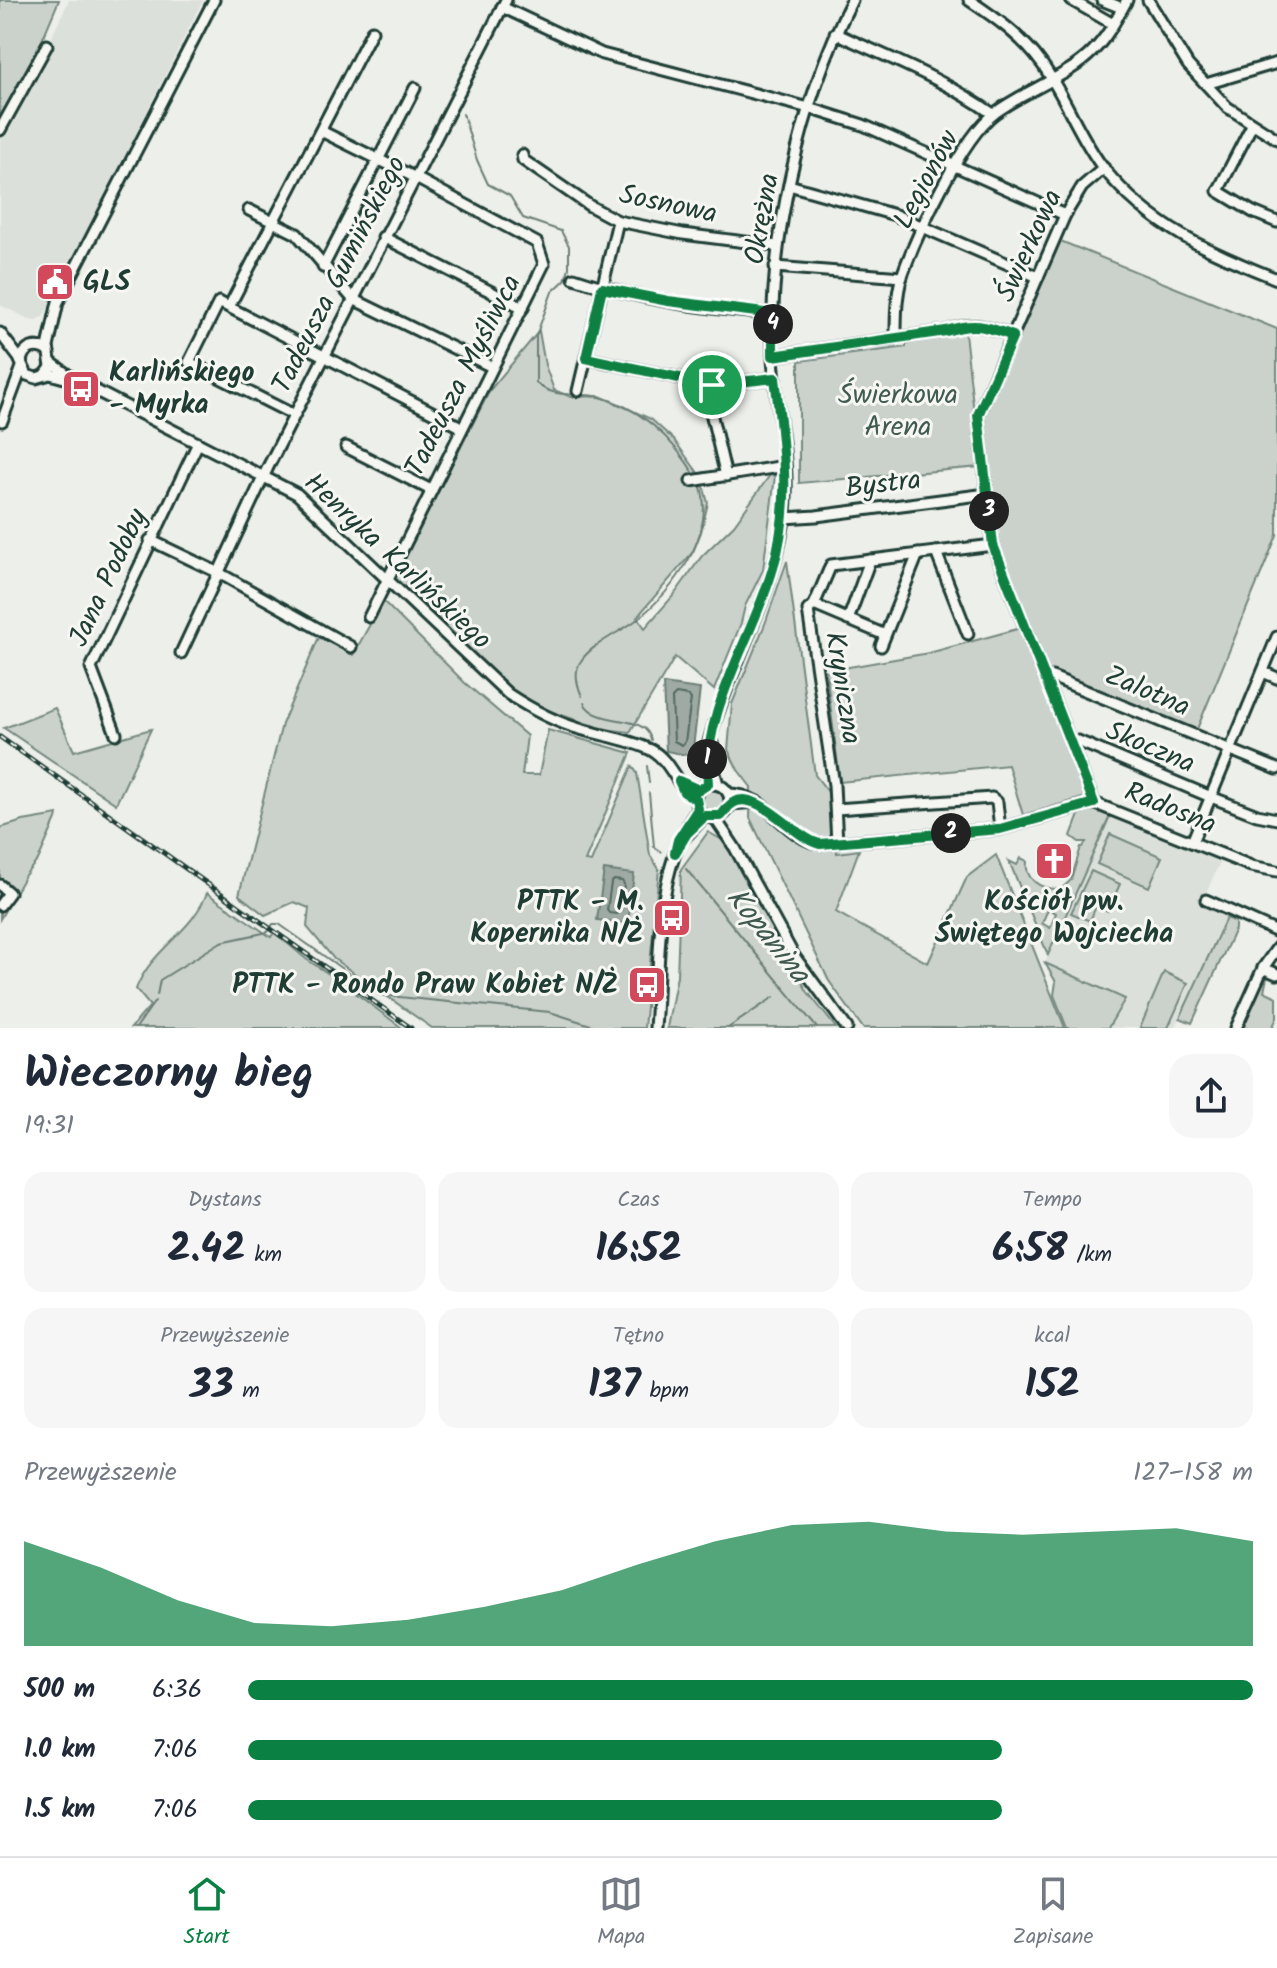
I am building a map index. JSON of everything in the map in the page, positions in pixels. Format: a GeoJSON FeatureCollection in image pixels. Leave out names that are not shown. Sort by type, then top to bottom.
{"type":"FeatureCollection","features":[{"type":"Feature","properties":{"kind":"street"},"geometry":{"type":"LineString","coordinates":[[14,393],[32,377],[46,374],[52,363],[49,352],[51,325],[58,302],[214,0]]}},
{"type":"Feature","properties":{"kind":"street","name":"Okrężna"},"geometry":{"type":"LineString","coordinates":[[847,1028],[794,956],[729,838],[712,801],[706,753],[766,592],[784,518],[785,466],[773,356],[777,246],[809,108],[835,33],[852,0]]}},
{"type":"Feature","properties":{"kind":"street"},"geometry":{"type":"LineString","coordinates":[[969,0],[1024,43],[1051,78],[1080,133],[1104,168],[1142,208],[1176,234],[1277,279]]}},
{"type":"Feature","properties":{"kind":"street"},"geometry":{"type":"LineString","coordinates":[[1071,0],[1113,24]]}},
{"type":"Feature","properties":{"kind":"street"},"geometry":{"type":"LineString","coordinates":[[1102,0],[1125,4]]}},
{"type":"Feature","properties":{"kind":"street"},"geometry":{"type":"LineString","coordinates":[[1148,0],[1188,65],[1227,107],[1277,139]]}},
{"type":"Feature","properties":{"kind":"street"},"geometry":{"type":"LineString","coordinates":[[504,3],[602,54],[863,125],[1065,215]]}},
{"type":"Feature","properties":{"kind":"street","name":"Tadeusza Gumińskiego"},"geometry":{"type":"LineString","coordinates":[[181,653],[263,476],[504,3]]}},
{"type":"Feature","properties":{"kind":"street","name":"Legionów"},"geometry":{"type":"LineString","coordinates":[[896,337],[896,312],[902,277],[954,166],[971,137],[993,114],[1091,53],[1125,4]]}},
{"type":"Feature","properties":{"kind":"street"},"geometry":{"type":"LineString","coordinates":[[229,307],[372,31]]}},
{"type":"Feature","properties":{"kind":"street"},"geometry":{"type":"LineString","coordinates":[[835,33],[930,74],[993,114]]}},
{"type":"Feature","properties":{"kind":"street"},"geometry":{"type":"LineString","coordinates":[[0,130],[47,45]]}},
{"type":"Feature","properties":{"kind":"street"},"geometry":{"type":"LineString","coordinates":[[1206,84],[1277,63]]}},
{"type":"Feature","properties":{"kind":"street"},"geometry":{"type":"LineString","coordinates":[[323,267],[415,88]]}},
{"type":"Feature","properties":{"kind":"street"},"geometry":{"type":"LineString","coordinates":[[1252,125],[1218,191],[1277,222]]}},
{"type":"Feature","properties":{"kind":"street","name":"Tadeusza Myśliwca"},"geometry":{"type":"LineString","coordinates":[[321,131],[537,243],[544,264],[369,617]]}},
{"type":"Feature","properties":{"kind":"street","name":"Sosnowa"},"geometry":{"type":"LineString","coordinates":[[522,155],[523,160],[618,221],[683,234],[777,246]]}},
{"type":"Feature","properties":{"kind":"street","name":"Świerkowa"},"geometry":{"type":"LineString","coordinates":[[1094,803],[993,545],[978,415],[1065,215],[1082,187],[1104,168]]}},
{"type":"Feature","properties":{"kind":"street"},"geometry":{"type":"LineString","coordinates":[[789,185],[862,204],[925,226],[1038,277]]}},
{"type":"Feature","properties":{"kind":"street"},"geometry":{"type":"LineString","coordinates":[[249,210],[303,239],[323,267],[353,299],[492,367]]}},
{"type":"Feature","properties":{"kind":"street"},"geometry":{"type":"LineString","coordinates":[[578,391],[618,221]]}},
{"type":"Feature","properties":{"kind":"street"},"geometry":{"type":"LineString","coordinates":[[383,237],[523,308]]}},
{"type":"Feature","properties":{"kind":"street"},"geometry":{"type":"LineString","coordinates":[[775,267],[902,277]]}},
{"type":"Feature","properties":{"kind":"street"},"geometry":{"type":"LineString","coordinates":[[574,278],[602,288],[668,301],[773,314]]}},
{"type":"Feature","properties":{"kind":"street"},"geometry":{"type":"LineString","coordinates":[[294,415],[189,362],[219,302],[461,427]]}},
{"type":"Feature","properties":{"kind":"street"},"geometry":{"type":"LineString","coordinates":[[773,356],[946,331],[974,324],[1013,336]]}},
{"type":"Feature","properties":{"kind":"street"},"geometry":{"type":"LineString","coordinates":[[2,421],[14,393],[23,354],[51,325]]}},
{"type":"Feature","properties":{"kind":"street"},"geometry":{"type":"LineString","coordinates":[[2,336],[49,352]]}},
{"type":"Feature","properties":{"kind":"street"},"geometry":{"type":"LineString","coordinates":[[2,336],[32,377]]}},
{"type":"Feature","properties":{"kind":"street"},"geometry":{"type":"LineString","coordinates":[[586,358],[704,383],[729,384],[775,378]]}},
{"type":"Feature","properties":{"kind":"street","name":"Henryka Karlińskiego"},"geometry":{"type":"LineString","coordinates":[[52,363],[75,380],[304,499],[508,694],[540,714],[655,752],[679,781],[712,801]]}},
{"type":"Feature","properties":{"kind":"street","name":"Henryka Karlińskiego"},"geometry":{"type":"LineString","coordinates":[[46,374],[75,380]]}},
{"type":"Feature","properties":{"kind":"street"},"geometry":{"type":"LineString","coordinates":[[704,383],[726,476]]}},
{"type":"Feature","properties":{"kind":"street","name":"Jana Podoby"},"geometry":{"type":"LineString","coordinates":[[116,734],[91,668],[198,443]]}},
{"type":"Feature","properties":{"kind":"street"},"geometry":{"type":"LineString","coordinates":[[346,447],[431,490]]}},
{"type":"Feature","properties":{"kind":"street"},"geometry":{"type":"LineString","coordinates":[[691,481],[785,466]]}},
{"type":"Feature","properties":{"kind":"street","name":"Bystra"},"geometry":{"type":"LineString","coordinates":[[784,518],[987,494]]}},
{"type":"Feature","properties":{"kind":"street"},"geometry":{"type":"LineString","coordinates":[[150,540],[219,573],[351,647]]}},
{"type":"Feature","properties":{"kind":"street","name":"Kryniczna"},"geometry":{"type":"LineString","coordinates":[[837,843],[827,730],[812,652],[808,610],[814,605],[831,565],[993,545]]}},
{"type":"Feature","properties":{"kind":"street"},"geometry":{"type":"LineString","coordinates":[[936,552],[968,634]]}},
{"type":"Feature","properties":{"kind":"street"},"geometry":{"type":"LineString","coordinates":[[814,605],[883,640],[918,554]]}},
{"type":"Feature","properties":{"kind":"street"},"geometry":{"type":"LineString","coordinates":[[848,620],[870,560]]}},
{"type":"Feature","properties":{"kind":"street"},"geometry":{"type":"LineString","coordinates":[[1192,842],[1277,637]]}},
{"type":"Feature","properties":{"kind":"street"},"geometry":{"type":"LineString","coordinates":[[1263,672],[1277,678]]}},
{"type":"Feature","properties":{"kind":"street","name":"Zalotna"},"geometry":{"type":"LineString","coordinates":[[1045,678],[1052,677],[1277,769]]}},
{"type":"Feature","properties":{"kind":"street","name":"Skoczna"},"geometry":{"type":"LineString","coordinates":[[1071,744],[1078,741],[1211,797],[1257,815],[1277,819]]}},
{"type":"Feature","properties":{"kind":"street","name":"Radosna"},"geometry":{"type":"LineString","coordinates":[[712,801],[746,795],[799,836],[813,842],[837,843],[1000,829],[1094,803],[1251,866],[1277,871]]}},
{"type":"Feature","properties":{"kind":"street"},"geometry":{"type":"LineString","coordinates":[[836,809],[992,798],[997,802],[1000,829]]}},
{"type":"Feature","properties":{"kind":"street"},"geometry":{"type":"LineString","coordinates":[[655,1028],[667,879],[675,853],[712,801]]}},
{"type":"Feature","properties":{"kind":"street"},"geometry":{"type":"LineString","coordinates":[[0,885],[9,893],[0,905]]}},
{"type":"Feature","properties":{"kind":"street"},"geometry":{"type":"LineString","coordinates":[[1206,900],[1277,932]]}},
{"type":"Feature","properties":{"kind":"street"},"geometry":{"type":"LineString","coordinates":[[1236,1028],[1263,968],[1277,948]]}},
{"type":"Feature","properties":{"kind":"street"},"geometry":{"type":"LineString","coordinates":[[1263,968],[1277,974]]}},
{"type":"Feature","properties":{"kind":"shaded area"},"geometry":{"type":"Polygon","coordinates":[[[69,0],[203,0],[54,297],[43,317],[33,321],[0,305],[0,138],[22,101],[69,0]]]}},
{"type":"Feature","properties":{"kind":"shaded area"},"geometry":{"type":"Polygon","coordinates":[[[1109,817],[1220,862],[1202,902],[1228,914],[1175,1028],[1108,1028],[1124,998],[1045,963],[1109,817]]]}},
{"type":"Feature","properties":{"kind":"green space"},"geometry":{"type":"Polygon","coordinates":[[[0,0],[59,0],[32,64],[0,117],[0,0]]]}},
{"type":"Feature","properties":{"kind":"green space"},"geometry":{"type":"Polygon","coordinates":[[[1058,240],[1277,329],[1277,535],[1195,734],[1046,672],[996,542],[980,416],[1058,240]]]}},
{"type":"Feature","properties":{"kind":"green space"},"geometry":{"type":"Polygon","coordinates":[[[539,331],[545,365],[554,390],[571,397],[600,396],[651,419],[674,440],[701,477],[708,503],[701,532],[693,552],[637,617],[645,628],[702,556],[734,525],[770,475],[775,476],[763,570],[745,606],[714,690],[675,657],[630,732],[603,729],[526,703],[394,578],[490,390],[539,331]]]}},
{"type":"Feature","properties":{"kind":"green space","name":"Świerkowa Arena"},"geometry":{"type":"Polygon","coordinates":[[[965,333],[980,467],[799,483],[799,361],[906,347],[906,342],[965,333]]]}},
{"type":"Feature","properties":{"kind":"green space"},"geometry":{"type":"Polygon","coordinates":[[[787,561],[815,775],[832,797],[837,853],[859,850],[836,912],[928,963],[967,877],[996,855],[1065,1028],[863,1028],[829,981],[750,818],[751,787],[728,750],[732,704],[787,561]]]}},
{"type":"Feature","properties":{"kind":"green space"},"geometry":{"type":"Polygon","coordinates":[[[383,601],[465,683],[527,736],[522,775],[539,775],[548,730],[631,753],[585,861],[591,862],[632,766],[637,773],[650,855],[659,869],[644,1028],[432,1028],[334,959],[307,927],[309,908],[294,902],[265,915],[239,895],[282,724],[319,637],[353,655],[383,601]]]}},
{"type":"Feature","properties":{"kind":"green space"},"geometry":{"type":"Polygon","coordinates":[[[1021,628],[1087,789],[1086,797],[1023,815],[1008,765],[840,782],[826,671],[929,653],[1021,628]]]}},
{"type":"Feature","properties":{"kind":"green space"},"geometry":{"type":"Polygon","coordinates":[[[55,708],[74,751],[151,729],[116,804],[4,728],[55,708]]]}},
{"type":"Feature","properties":{"kind":"green space"},"geometry":{"type":"Polygon","coordinates":[[[713,790],[721,793],[724,801],[721,809],[713,812],[705,809],[702,801],[705,793],[713,790]]]}},
{"type":"Feature","properties":{"kind":"green space"},"geometry":{"type":"Polygon","coordinates":[[[1086,811],[1110,816],[1048,955],[1009,861],[1017,865],[1021,858],[1027,861],[1028,873],[1034,882],[1057,889],[1042,923],[1050,928],[1056,913],[1052,911],[1061,889],[1071,880],[1081,847],[1086,842],[1079,842],[1071,836],[1079,815],[1086,811]]]}},
{"type":"Feature","properties":{"kind":"green space"},"geometry":{"type":"Polygon","coordinates":[[[58,815],[38,860],[25,875],[0,919],[0,910],[12,889],[0,881],[0,828],[58,815]]]}},
{"type":"Feature","properties":{"kind":"green space"},"geometry":{"type":"Polygon","coordinates":[[[708,832],[724,841],[807,991],[836,1028],[667,1028],[677,976],[681,869],[708,832]]]}},
{"type":"Feature","properties":{"kind":"green space"},"geometry":{"type":"Polygon","coordinates":[[[1110,834],[1162,857],[1149,887],[1097,864],[1110,834]]]}},
{"type":"Feature","properties":{"kind":"green space"},"geometry":{"type":"Polygon","coordinates":[[[1091,871],[1120,884],[1108,911],[1096,906],[1090,921],[1071,913],[1091,871]]]}},
{"type":"Feature","properties":{"kind":"green space"},"geometry":{"type":"Polygon","coordinates":[[[207,893],[271,937],[274,932],[402,1028],[131,1028],[150,1006],[136,989],[143,975],[191,920],[207,893]]]}},
{"type":"Feature","properties":{"kind":"green space"},"geometry":{"type":"Polygon","coordinates":[[[1226,918],[1235,922],[1235,929],[1192,1023],[1180,1018],[1226,918]]]}},
{"type":"Feature","properties":{"kind":"green space"},"geometry":{"type":"Polygon","coordinates":[[[1045,963],[1125,999],[1108,1028],[1067,1028],[1054,995],[1056,982],[1045,963]]]}},
{"type":"Feature","properties":{"kind":"green space"},"geometry":{"type":"Polygon","coordinates":[[[1164,972],[1188,983],[1168,1028],[1140,1028],[1164,972]]]}},
{"type":"Feature","properties":{"kind":"green space"},"geometry":{"type":"Polygon","coordinates":[[[1263,976],[1267,978],[1264,991],[1277,997],[1277,1018],[1272,1028],[1243,1028],[1263,976]]]}},
{"type":"Feature","properties":{"kind":"water"},"geometry":{"type":"Polygon","coordinates":[[[663,684],[700,689],[692,756],[666,751],[663,684]]]}},
{"type":"Feature","properties":{"kind":"water"},"geometry":{"type":"Polygon","coordinates":[[[604,870],[634,874],[628,924],[597,920],[604,870]]]}},
{"type":"Feature","properties":{"kind":"waterway","name":"Kopanina"},"geometry":{"type":"LineString","coordinates":[[463,114],[488,184],[510,196],[523,218],[561,231],[569,246],[569,268],[565,280],[552,292],[536,336],[536,383],[556,393],[595,396],[626,407],[666,437],[696,477]]}},
{"type":"Feature","properties":{"kind":"waterway","name":"Kopanina"},"geometry":{"type":"LineString","coordinates":[[582,696],[576,674],[586,655],[649,609],[677,578],[688,560],[702,523],[704,503],[700,484]]}},
{"type":"Feature","properties":{"kind":"waterway","name":"Kopanina"},"geometry":{"type":"LineString","coordinates":[[584,703],[600,715],[640,726],[647,731],[651,740]]}},
{"type":"Feature","properties":{"kind":"waterway","name":"Kopanina"},"geometry":{"type":"LineString","coordinates":[[647,766],[649,783]]}},
{"type":"Feature","properties":{"kind":"waterway","name":"Kopanina"},"geometry":{"type":"LineString","coordinates":[[649,793],[654,847],[661,852]]}},
{"type":"Feature","properties":{"kind":"waterway","name":"Kopanina"},"geometry":{"type":"LineString","coordinates":[[686,869],[817,1028]]}},
{"type":"Feature","properties":{"kind":"waterway"},"geometry":{"type":"LineString","coordinates":[[157,995],[160,980],[221,942],[268,932],[273,924],[279,924],[379,995],[550,1012],[600,1028]]}},
{"type":"Feature","properties":{"kind":"waterway"},"geometry":{"type":"LineString","coordinates":[[728,1028],[774,997]]}},
{"type":"Feature","properties":{"kind":"waterway"},"geometry":{"type":"LineString","coordinates":[[136,1028],[155,1001]]}},
{"type":"Feature","properties":{"kind":"railway"},"geometry":{"type":"LineString","coordinates":[[0,737],[411,1028]]}},
{"type":"Feature","properties":{"kind":"place","name":"GLS"},"geometry":{"type":"Point","coordinates":[55,282]}},
{"type":"Feature","properties":{"kind":"place","name":"Karlińskiego - Myrka"},"geometry":{"type":"Point","coordinates":[81,389]}},
{"type":"Feature","properties":{"kind":"place","name":"Kościół pw. Świętego Wojciecha"},"geometry":{"type":"Point","coordinates":[1054,861]}},
{"type":"Feature","properties":{"kind":"place","name":"PTTK - M. Kopernika N/Ż"},"geometry":{"type":"Point","coordinates":[672,918]}},
{"type":"Feature","properties":{"kind":"place","name":"PTTK - Rondo Praw Kobiet N/Ż"},"geometry":{"type":"Point","coordinates":[647,985]}},
{"type":"Feature","properties":{"kind":"route"},"geometry":{"type":"LineString","coordinates":[[602,288],[668,301],[773,314],[773,356],[946,331],[974,324],[1013,336],[978,415],[993,545],[1094,803],[1000,829],[820,844],[799,836],[774,812],[758,802],[739,802],[730,804],[721,816],[705,816],[687,833],[675,853],[678,840],[698,809],[696,799],[684,792],[679,781],[699,790],[708,784],[706,753],[721,703],[766,592],[781,536],[786,496],[775,378],[712,385],[586,358],[602,288]]}}]}
